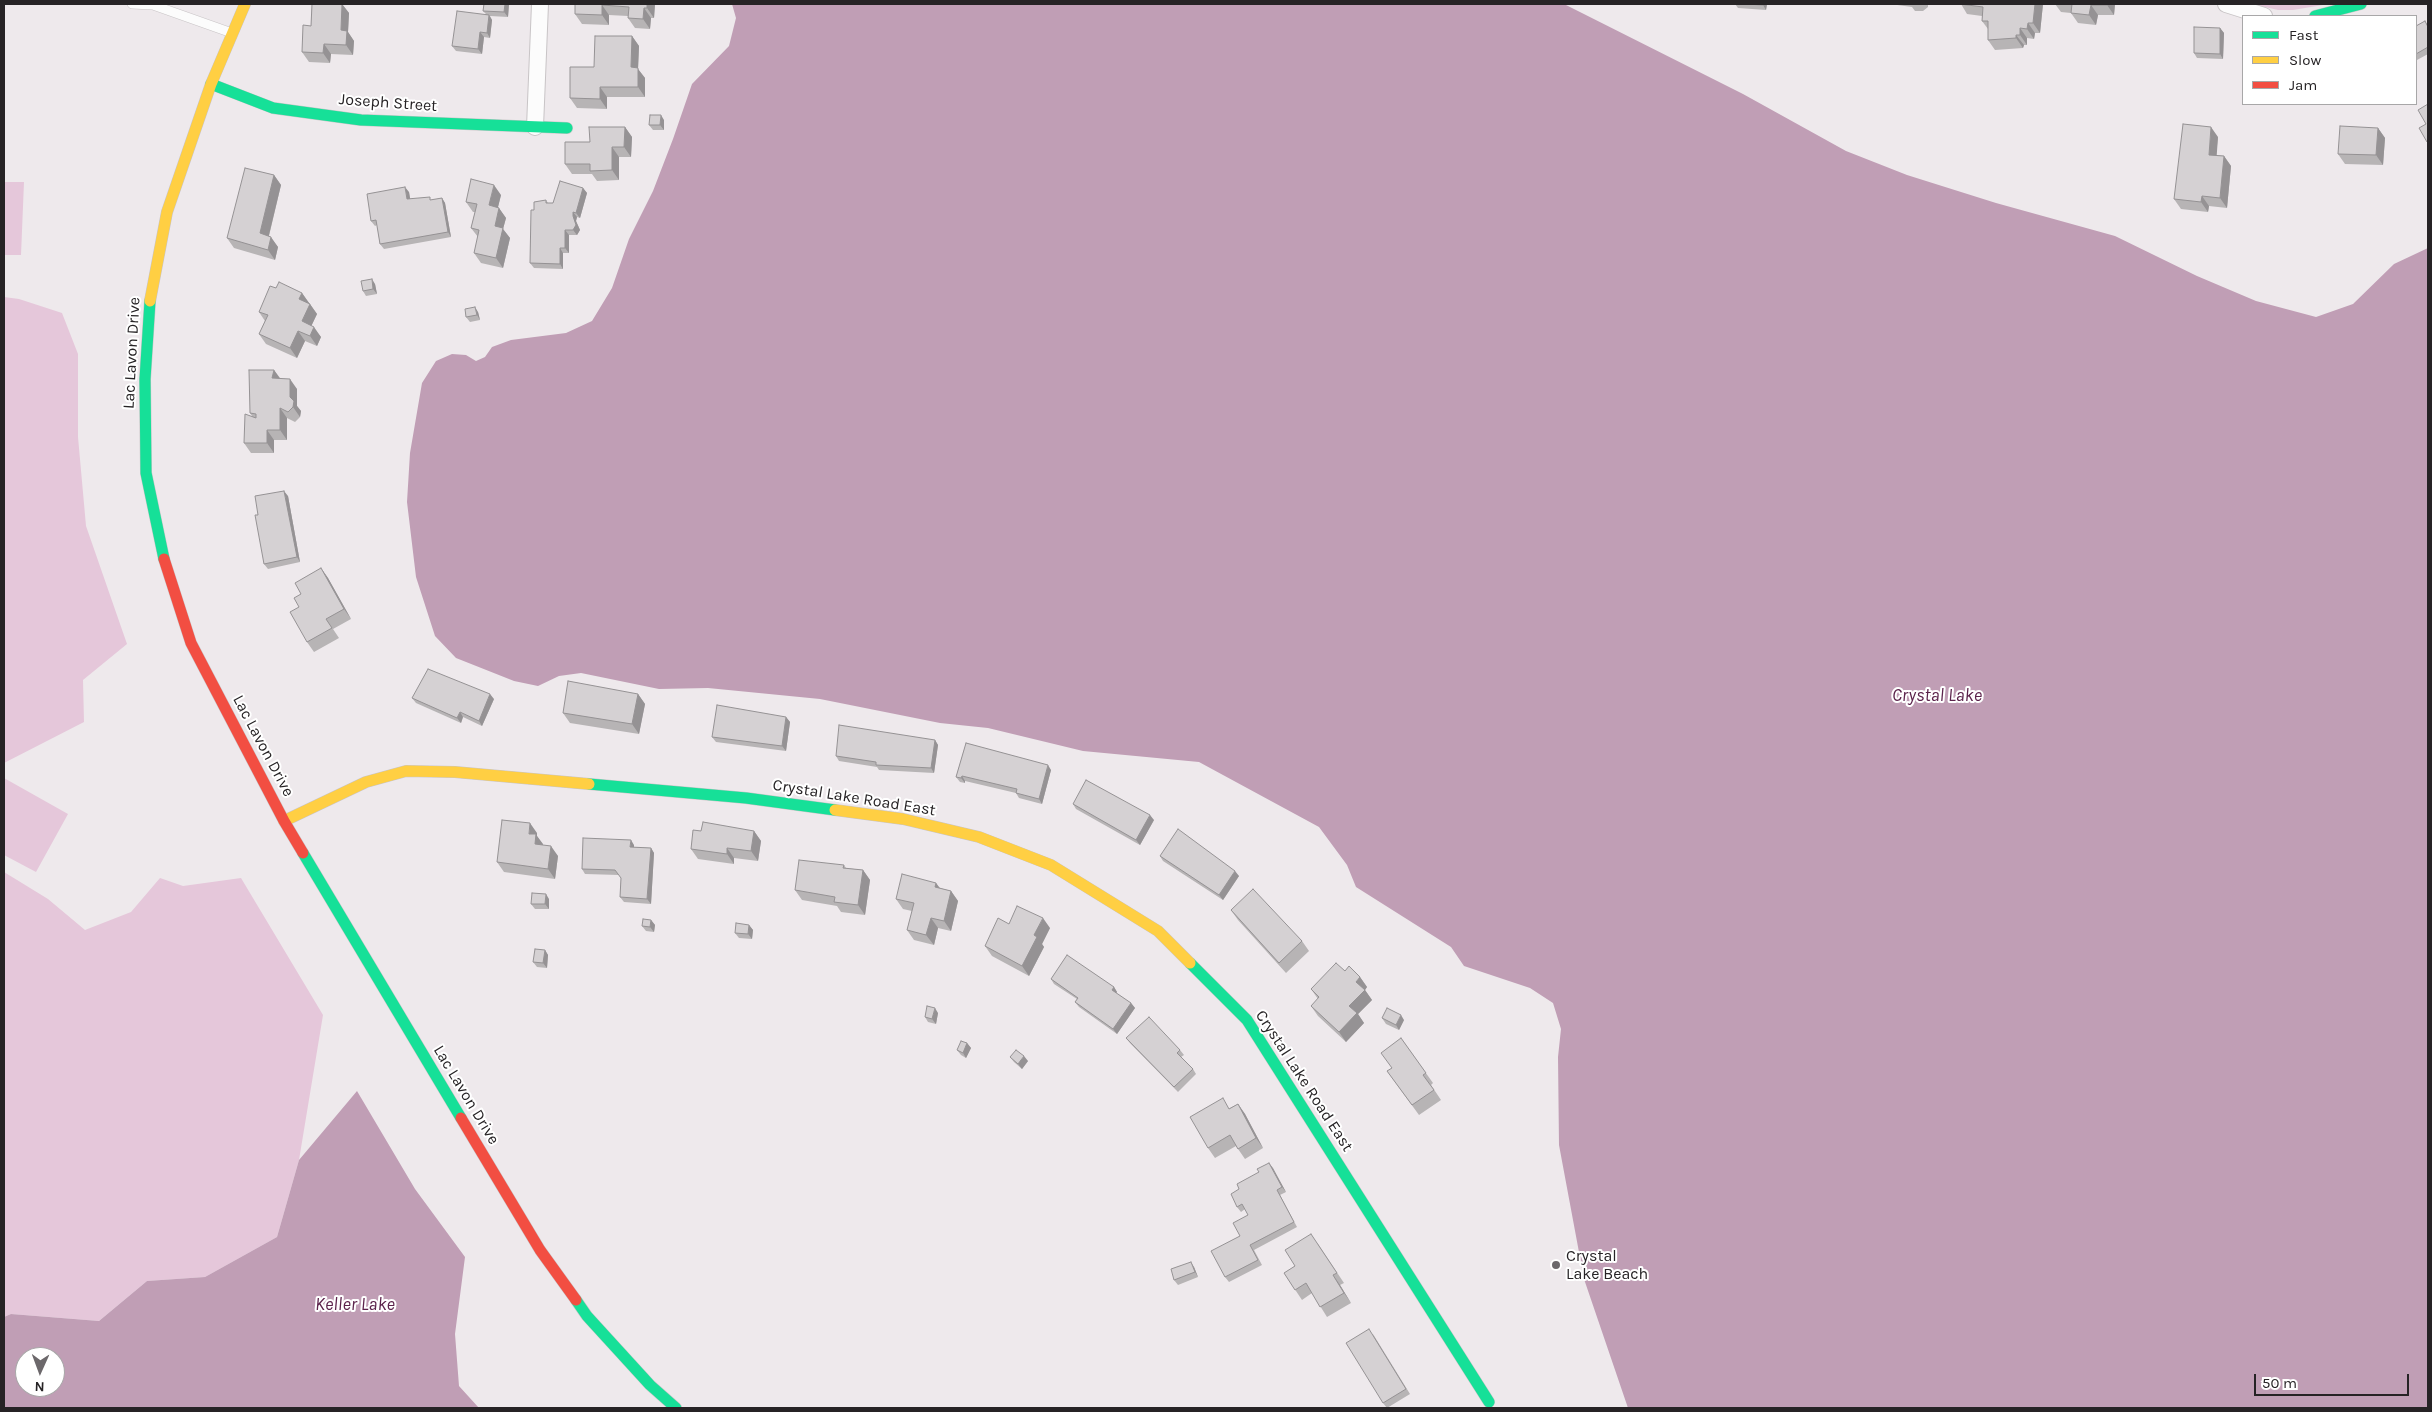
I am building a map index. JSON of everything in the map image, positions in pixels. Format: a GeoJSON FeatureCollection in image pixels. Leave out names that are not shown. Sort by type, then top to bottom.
{"type":"FeatureCollection","features":[{"type":"Feature","properties":{"kind":"street","name":"Lac Lavon Drive"},"geometry":{"type":"LineString","coordinates":[[245,4],[211,84],[167,212],[150,298],[145,379],[146,473],[165,565],[191,642],[284,821],[540,1250],[587,1316],[650,1385],[676,1408]]}},
{"type":"Feature","properties":{"kind":"street"},"geometry":{"type":"LineString","coordinates":[[535,127],[540,4]]}},
{"type":"Feature","properties":{"kind":"street"},"geometry":{"type":"LineString","coordinates":[[2226,4],[2261,15]]}},
{"type":"Feature","properties":{"kind":"street"},"geometry":{"type":"LineString","coordinates":[[2320,15],[2360,4]]}},
{"type":"Feature","properties":{"kind":"street","name":"Joseph Street"},"geometry":{"type":"LineString","coordinates":[[211,84],[273,108],[352,119],[567,128]]}},
{"type":"Feature","properties":{"kind":"street","name":"Crystal Lake Road East"},"geometry":{"type":"LineString","coordinates":[[284,821],[366,782],[406,771],[455,772],[746,798],[903,819],[979,837],[1051,865],[1158,931],[1247,1020],[1489,1402]]}},
{"type":"Feature","properties":{"kind":"lane"},"geometry":{"type":"LineString","coordinates":[[132,4],[153,5],[233,33]]}},
{"type":"Feature","properties":{"kind":"shaded area"},"geometry":{"type":"Polygon","coordinates":[[[2252,4],[2329,4],[2293,10],[2278,10],[2252,4]]]}},
{"type":"Feature","properties":{"kind":"shaded area"},"geometry":{"type":"Polygon","coordinates":[[[4,182],[24,182],[21,255],[4,255],[4,182]]]}},
{"type":"Feature","properties":{"kind":"shaded area"},"geometry":{"type":"Polygon","coordinates":[[[4,297],[19,299],[62,313],[78,354],[78,437],[86,526],[127,644],[83,680],[84,722],[4,763],[4,297]]]}},
{"type":"Feature","properties":{"kind":"shaded area"},"geometry":{"type":"Polygon","coordinates":[[[4,778],[68,814],[36,872],[4,855],[4,778]]]}},
{"type":"Feature","properties":{"kind":"shaded area"},"geometry":{"type":"Polygon","coordinates":[[[4,872],[48,899],[85,930],[131,912],[160,878],[183,886],[241,878],[323,1015],[299,1160],[277,1237],[205,1277],[147,1281],[99,1321],[11,1314],[4,1317],[4,872]]]}},
{"type":"Feature","properties":{"kind":"water","name":"Crystal Lake"},"geometry":{"type":"Polygon","coordinates":[[[732,4],[1564,4],[1743,94],[1846,151],[1907,175],[1996,203],[2115,236],[2197,276],[2256,301],[2316,317],[2353,304],[2394,264],[2428,248],[2428,1408],[1628,1408],[1584,1279],[1559,1145],[1558,1057],[1561,1029],[1553,1003],[1530,988],[1464,966],[1451,947],[1356,887],[1347,865],[1319,827],[1199,762],[1083,751],[988,728],[940,723],[820,699],[708,688],[659,689],[581,673],[559,676],[538,686],[514,681],[456,658],[435,636],[416,577],[407,502],[410,453],[422,383],[436,361],[452,354],[466,355],[476,361],[485,357],[492,347],[511,340],[566,333],[592,321],[612,288],[629,239],[653,191],[692,84],[729,46],[736,18],[732,4]]]}},
{"type":"Feature","properties":{"kind":"water","name":"Keller Lake"},"geometry":{"type":"Polygon","coordinates":[[[357,1091],[415,1189],[465,1257],[455,1334],[459,1386],[479,1408],[4,1408],[4,1317],[11,1314],[99,1321],[147,1281],[205,1277],[277,1237],[299,1160],[357,1091]]]}},
{"type":"Feature","properties":{"kind":"building"},"geometry":{"type":"Polygon","coordinates":[[[312,4],[342,4],[341,30],[347,31],[346,45],[324,44],[323,53],[302,52],[303,25],[311,26],[312,4]]]}},
{"type":"Feature","properties":{"kind":"building"},"geometry":{"type":"Polygon","coordinates":[[[484,4],[505,4],[504,12],[483,11],[484,4]]]}},
{"type":"Feature","properties":{"kind":"building"},"geometry":{"type":"Polygon","coordinates":[[[575,4],[647,4],[647,8],[644,8],[643,19],[628,18],[629,7],[602,5],[602,15],[575,14],[575,4]]]}},
{"type":"Feature","properties":{"kind":"building"},"geometry":{"type":"Polygon","coordinates":[[[1960,4],[2035,4],[2033,23],[2028,23],[2027,29],[2020,28],[2020,35],[2016,35],[2016,38],[1988,40],[1988,21],[1982,21],[1983,7],[1960,4]]]}},
{"type":"Feature","properties":{"kind":"building"},"geometry":{"type":"Polygon","coordinates":[[[2072,4],[2107,5],[2091,5],[2089,15],[2071,13],[2072,4]]]}},
{"type":"Feature","properties":{"kind":"building"},"geometry":{"type":"Polygon","coordinates":[[[457,11],[489,15],[487,33],[480,32],[478,49],[452,46],[457,11]]]}},
{"type":"Feature","properties":{"kind":"building"},"geometry":{"type":"Polygon","coordinates":[[[2425,21],[2428,27],[2428,47],[2417,53],[2417,25],[2425,21]]]}},
{"type":"Feature","properties":{"kind":"building"},"geometry":{"type":"Polygon","coordinates":[[[2194,27],[2220,28],[2220,54],[2194,53],[2194,27]]]}},
{"type":"Feature","properties":{"kind":"building"},"geometry":{"type":"Polygon","coordinates":[[[595,36],[632,36],[631,67],[638,68],[638,87],[600,87],[600,99],[570,98],[570,67],[594,67],[595,36]]]}},
{"type":"Feature","properties":{"kind":"building"},"geometry":{"type":"Polygon","coordinates":[[[2428,104],[2427,142],[2419,128],[2426,124],[2418,110],[2428,104]]]}},
{"type":"Feature","properties":{"kind":"building"},"geometry":{"type":"Polygon","coordinates":[[[650,115],[661,115],[660,125],[649,125],[650,115]]]}},
{"type":"Feature","properties":{"kind":"building"},"geometry":{"type":"Polygon","coordinates":[[[2183,124],[2211,127],[2209,155],[2224,156],[2220,198],[2202,196],[2201,202],[2174,199],[2183,124]]]}},
{"type":"Feature","properties":{"kind":"building"},"geometry":{"type":"Polygon","coordinates":[[[2340,126],[2378,128],[2376,155],[2338,154],[2340,126]]]}},
{"type":"Feature","properties":{"kind":"building"},"geometry":{"type":"Polygon","coordinates":[[[589,127],[625,127],[624,147],[612,147],[612,170],[590,171],[590,164],[565,164],[565,142],[590,142],[589,127]]]}},
{"type":"Feature","properties":{"kind":"building"},"geometry":{"type":"Polygon","coordinates":[[[245,168],[274,175],[260,233],[271,237],[268,250],[227,238],[245,168]]]}},
{"type":"Feature","properties":{"kind":"building"},"geometry":{"type":"Polygon","coordinates":[[[471,179],[494,185],[489,205],[499,208],[495,226],[503,228],[496,258],[474,253],[479,230],[471,228],[477,204],[466,202],[471,179]]]}},
{"type":"Feature","properties":{"kind":"building"},"geometry":{"type":"Polygon","coordinates":[[[560,181],[583,188],[576,213],[573,212],[576,225],[573,230],[565,230],[565,248],[560,248],[560,264],[530,263],[531,210],[534,210],[534,202],[546,200],[546,203],[553,203],[560,181]]]}},
{"type":"Feature","properties":{"kind":"building"},"geometry":{"type":"Polygon","coordinates":[[[405,187],[407,199],[430,197],[430,200],[442,198],[448,232],[380,244],[376,220],[371,221],[367,194],[405,187]]]}},
{"type":"Feature","properties":{"kind":"building"},"geometry":{"type":"Polygon","coordinates":[[[372,279],[373,289],[363,291],[361,281],[372,279]]]}},
{"type":"Feature","properties":{"kind":"building"},"geometry":{"type":"Polygon","coordinates":[[[279,282],[302,293],[299,299],[310,304],[302,321],[314,327],[310,336],[298,331],[290,348],[259,334],[268,315],[259,312],[270,286],[276,288],[279,282]]]}},
{"type":"Feature","properties":{"kind":"building"},"geometry":{"type":"Polygon","coordinates":[[[475,307],[477,315],[466,317],[465,309],[475,307]]]}},
{"type":"Feature","properties":{"kind":"building"},"geometry":{"type":"Polygon","coordinates":[[[249,370],[274,370],[272,378],[290,379],[290,397],[294,401],[293,407],[288,412],[280,408],[280,430],[267,430],[267,443],[244,443],[245,414],[256,418],[256,414],[250,413],[249,370]]]}},
{"type":"Feature","properties":{"kind":"building"},"geometry":{"type":"Polygon","coordinates":[[[284,491],[297,557],[264,564],[255,515],[258,515],[255,496],[284,491]]]}},
{"type":"Feature","properties":{"kind":"building"},"geometry":{"type":"Polygon","coordinates":[[[321,568],[344,609],[326,619],[332,628],[307,642],[290,612],[299,607],[294,598],[301,594],[295,583],[321,568]]]}},
{"type":"Feature","properties":{"kind":"building"},"geometry":{"type":"Polygon","coordinates":[[[428,669],[490,694],[479,721],[460,712],[457,718],[412,698],[428,669]]]}},
{"type":"Feature","properties":{"kind":"building"},"geometry":{"type":"Polygon","coordinates":[[[568,681],[638,694],[632,724],[563,713],[568,681]]]}},
{"type":"Feature","properties":{"kind":"building"},"geometry":{"type":"Polygon","coordinates":[[[717,705],[786,717],[782,746],[712,737],[717,705]]]}},
{"type":"Feature","properties":{"kind":"building"},"geometry":{"type":"Polygon","coordinates":[[[839,725],[935,740],[931,768],[876,765],[876,762],[836,756],[839,725]]]}},
{"type":"Feature","properties":{"kind":"building"},"geometry":{"type":"Polygon","coordinates":[[[966,743],[1048,765],[1039,799],[1016,793],[1017,789],[962,776],[961,778],[956,777],[966,743]]]}},
{"type":"Feature","properties":{"kind":"building"},"geometry":{"type":"Polygon","coordinates":[[[1086,780],[1150,815],[1136,840],[1073,804],[1086,780]]]}},
{"type":"Feature","properties":{"kind":"building"},"geometry":{"type":"Polygon","coordinates":[[[502,820],[530,823],[529,834],[536,834],[535,844],[551,846],[548,869],[497,862],[502,820]]]}},
{"type":"Feature","properties":{"kind":"building"},"geometry":{"type":"Polygon","coordinates":[[[703,822],[754,831],[751,851],[727,848],[727,854],[691,849],[693,830],[701,831],[703,822]]]}},
{"type":"Feature","properties":{"kind":"building"},"geometry":{"type":"Polygon","coordinates":[[[1178,829],[1235,871],[1219,895],[1160,856],[1178,829]]]}},
{"type":"Feature","properties":{"kind":"building"},"geometry":{"type":"Polygon","coordinates":[[[583,838],[631,840],[630,847],[651,848],[647,899],[620,897],[621,878],[615,870],[582,869],[583,838]]]}},
{"type":"Feature","properties":{"kind":"building"},"geometry":{"type":"Polygon","coordinates":[[[799,860],[844,865],[843,868],[863,870],[858,905],[834,902],[835,897],[795,890],[799,860]]]}},
{"type":"Feature","properties":{"kind":"building"},"geometry":{"type":"Polygon","coordinates":[[[902,874],[936,883],[935,887],[951,891],[944,921],[931,918],[926,935],[907,930],[914,903],[896,899],[902,874]]]}},
{"type":"Feature","properties":{"kind":"building"},"geometry":{"type":"Polygon","coordinates":[[[1253,889],[1302,941],[1279,963],[1231,910],[1253,889]]]}},
{"type":"Feature","properties":{"kind":"building"},"geometry":{"type":"Polygon","coordinates":[[[532,893],[546,894],[545,904],[531,904],[532,893]]]}},
{"type":"Feature","properties":{"kind":"building"},"geometry":{"type":"Polygon","coordinates":[[[1017,906],[1043,918],[1034,935],[1037,937],[1022,966],[985,946],[998,918],[1009,924],[1017,906]]]}},
{"type":"Feature","properties":{"kind":"building"},"geometry":{"type":"Polygon","coordinates":[[[643,919],[651,920],[650,927],[642,926],[643,919]]]}},
{"type":"Feature","properties":{"kind":"building"},"geometry":{"type":"Polygon","coordinates":[[[736,923],[749,925],[748,934],[735,933],[736,923]]]}},
{"type":"Feature","properties":{"kind":"building"},"geometry":{"type":"Polygon","coordinates":[[[535,949],[545,950],[543,963],[533,962],[535,949]]]}},
{"type":"Feature","properties":{"kind":"building"},"geometry":{"type":"Polygon","coordinates":[[[1067,955],[1114,987],[1112,990],[1131,1003],[1113,1029],[1075,1002],[1078,998],[1051,979],[1067,955]]]}},
{"type":"Feature","properties":{"kind":"building"},"geometry":{"type":"Polygon","coordinates":[[[1336,963],[1345,971],[1349,966],[1360,977],[1356,982],[1365,990],[1349,1006],[1357,1013],[1339,1032],[1311,1006],[1319,997],[1311,989],[1336,963]]]}},
{"type":"Feature","properties":{"kind":"building"},"geometry":{"type":"Polygon","coordinates":[[[927,1006],[935,1008],[932,1019],[925,1017],[927,1006]]]}},
{"type":"Feature","properties":{"kind":"building"},"geometry":{"type":"Polygon","coordinates":[[[1387,1008],[1401,1015],[1396,1025],[1382,1018],[1387,1008]]]}},
{"type":"Feature","properties":{"kind":"building"},"geometry":{"type":"Polygon","coordinates":[[[1149,1017],[1180,1050],[1177,1053],[1193,1069],[1174,1087],[1126,1038],[1149,1017]]]}},
{"type":"Feature","properties":{"kind":"building"},"geometry":{"type":"Polygon","coordinates":[[[1401,1038],[1426,1073],[1423,1075],[1434,1090],[1412,1105],[1387,1071],[1392,1068],[1381,1053],[1401,1038]]]}},
{"type":"Feature","properties":{"kind":"building"},"geometry":{"type":"Polygon","coordinates":[[[961,1041],[967,1043],[963,1053],[957,1050],[961,1041]]]}},
{"type":"Feature","properties":{"kind":"building"},"geometry":{"type":"Polygon","coordinates":[[[1016,1050],[1024,1056],[1018,1064],[1010,1057],[1016,1050]]]}},
{"type":"Feature","properties":{"kind":"building"},"geometry":{"type":"Polygon","coordinates":[[[1223,1098],[1229,1109],[1238,1104],[1256,1138],[1238,1149],[1230,1135],[1208,1148],[1190,1117],[1223,1098]]]}},
{"type":"Feature","properties":{"kind":"building"},"geometry":{"type":"Polygon","coordinates":[[[1269,1163],[1282,1187],[1277,1190],[1294,1222],[1250,1245],[1258,1260],[1225,1277],[1211,1251],[1240,1236],[1233,1223],[1248,1215],[1242,1204],[1237,1207],[1231,1194],[1239,1189],[1237,1184],[1259,1172],[1257,1169],[1269,1163]]]}},
{"type":"Feature","properties":{"kind":"building"},"geometry":{"type":"Polygon","coordinates":[[[1311,1234],[1337,1273],[1333,1275],[1344,1293],[1320,1307],[1306,1283],[1295,1290],[1284,1273],[1295,1266],[1285,1250],[1311,1234]]]}},
{"type":"Feature","properties":{"kind":"building"},"geometry":{"type":"Polygon","coordinates":[[[1191,1262],[1195,1272],[1174,1280],[1171,1269],[1191,1262]]]}},
{"type":"Feature","properties":{"kind":"building"},"geometry":{"type":"Polygon","coordinates":[[[1369,1329],[1406,1389],[1383,1403],[1346,1343],[1369,1329]]]}},
{"type":"Feature","properties":{"kind":"traffic: fast"},"geometry":{"type":"LineString","coordinates":[[2319,15],[2361,4]]}},
{"type":"Feature","properties":{"kind":"traffic: fast"},"geometry":{"type":"LineString","coordinates":[[211,84],[273,108],[361,120],[567,128]]}},
{"type":"Feature","properties":{"kind":"traffic: fast"},"geometry":{"type":"LineString","coordinates":[[150,301],[145,379],[146,473],[164,559]]}},
{"type":"Feature","properties":{"kind":"traffic: fast"},"geometry":{"type":"LineString","coordinates":[[589,784],[746,798],[835,810]]}},
{"type":"Feature","properties":{"kind":"traffic: fast"},"geometry":{"type":"LineString","coordinates":[[303,853],[461,1118]]}},
{"type":"Feature","properties":{"kind":"traffic: fast"},"geometry":{"type":"LineString","coordinates":[[1190,963],[1247,1020],[1489,1402]]}},
{"type":"Feature","properties":{"kind":"traffic: fast"},"geometry":{"type":"LineString","coordinates":[[576,1300],[587,1316],[650,1385],[676,1408]]}},
{"type":"Feature","properties":{"kind":"traffic: slow"},"geometry":{"type":"LineString","coordinates":[[150,301],[167,212],[211,84],[245,4]]}},
{"type":"Feature","properties":{"kind":"traffic: slow"},"geometry":{"type":"LineString","coordinates":[[284,821],[366,782],[406,771],[455,772],[589,784]]}},
{"type":"Feature","properties":{"kind":"traffic: slow"},"geometry":{"type":"LineString","coordinates":[[835,810],[903,819],[979,837],[1051,865],[1158,931],[1190,963]]}},
{"type":"Feature","properties":{"kind":"traffic: jam"},"geometry":{"type":"LineString","coordinates":[[164,559],[191,643],[284,821],[303,853]]}},
{"type":"Feature","properties":{"kind":"traffic: jam"},"geometry":{"type":"LineString","coordinates":[[461,1118],[540,1250],[576,1300]]}},
{"type":"Feature","properties":{"kind":"place","name":"Crystal Lake Beach"},"geometry":{"type":"Point","coordinates":[1556,1265]}}]}
